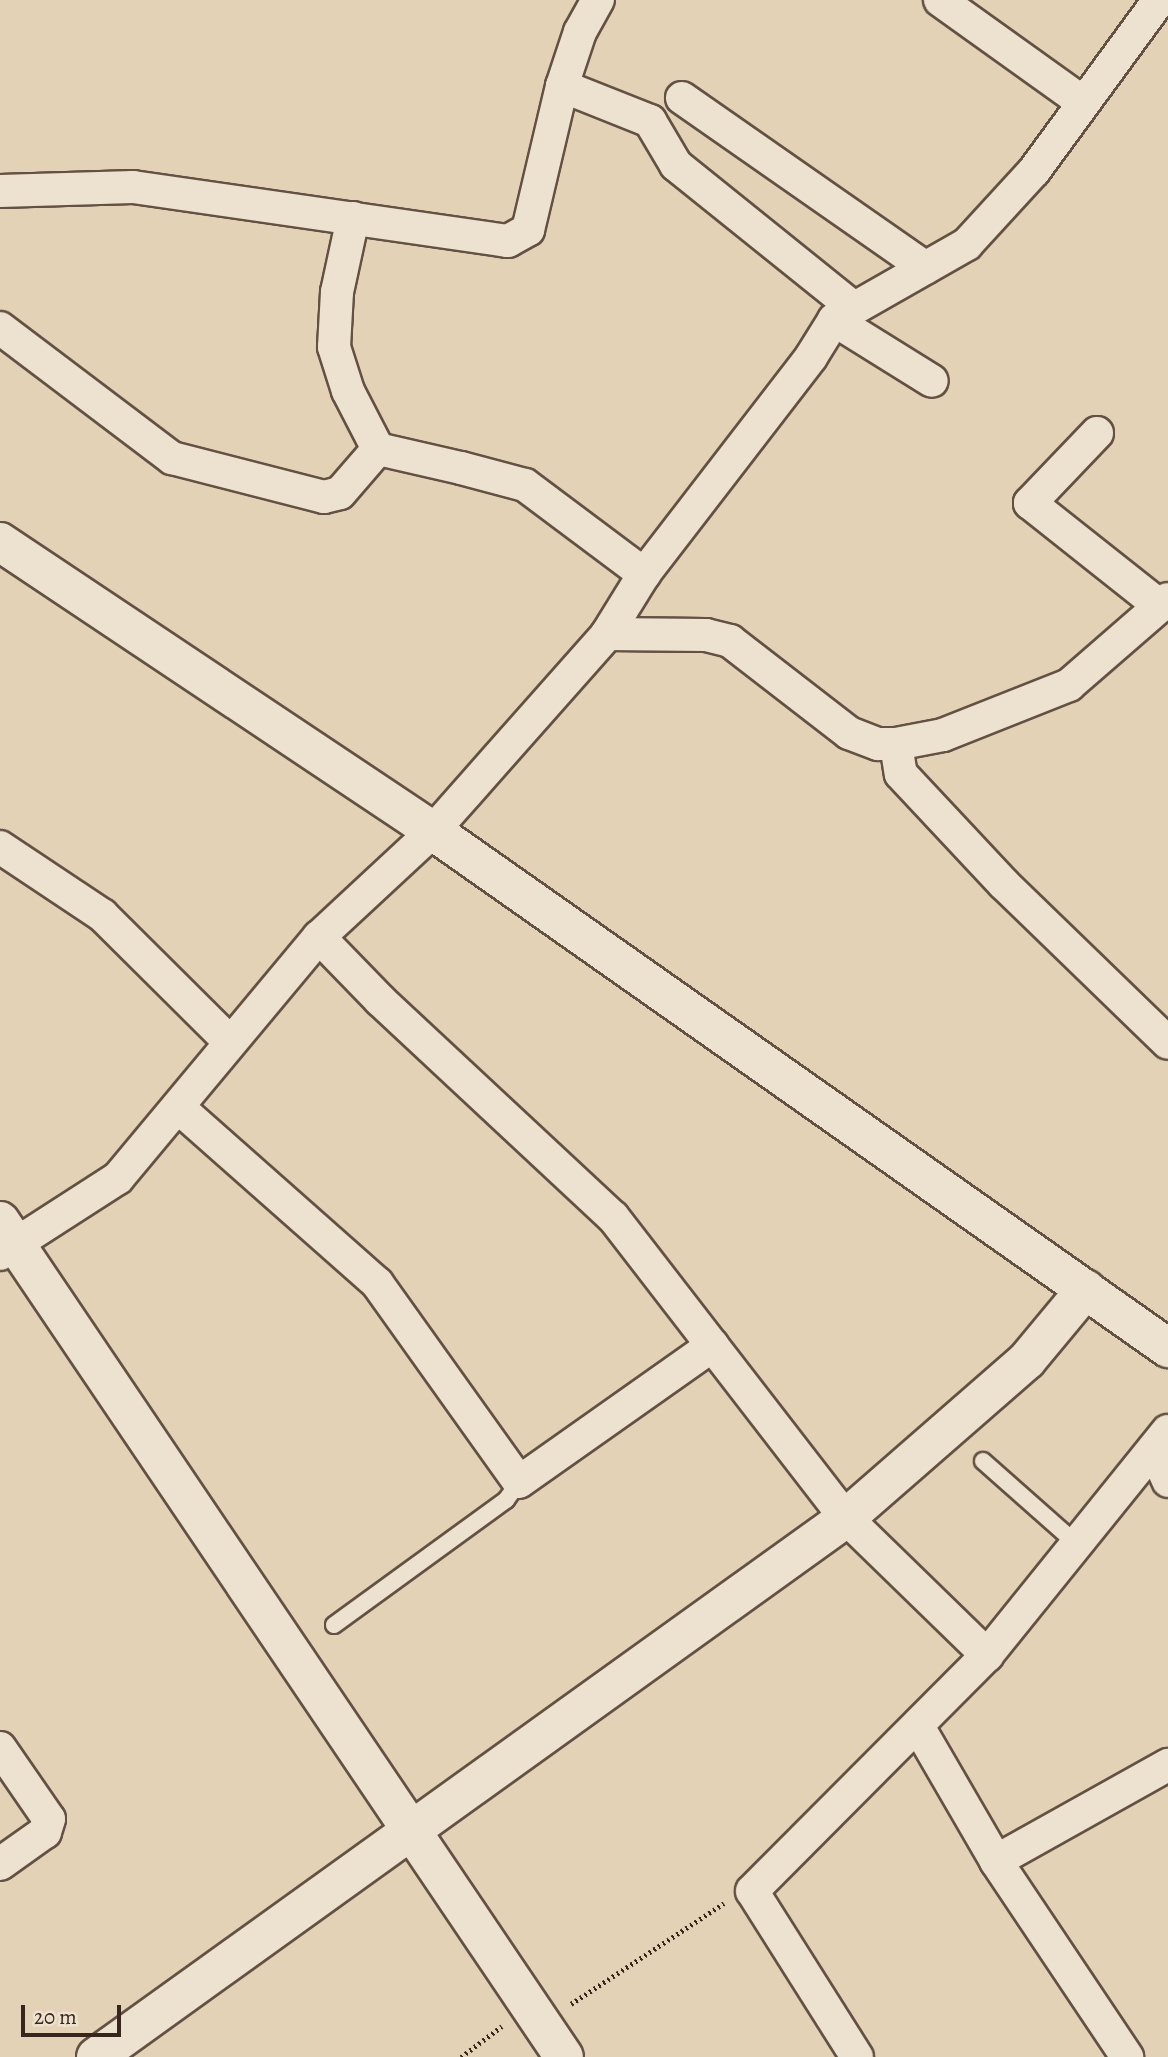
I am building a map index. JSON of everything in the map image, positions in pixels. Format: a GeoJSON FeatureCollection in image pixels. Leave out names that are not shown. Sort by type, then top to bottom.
{"type":"FeatureCollection","features":[{"type":"Feature","properties":{"kind":"street"},"geometry":{"type":"LineString","coordinates":[[0,191],[133,187],[508,241],[527,230],[562,86],[580,32],[598,0]]}},
{"type":"Feature","properties":{"kind":"street"},"geometry":{"type":"LineString","coordinates":[[940,0],[1081,101]]}},
{"type":"Feature","properties":{"kind":"street"},"geometry":{"type":"LineString","coordinates":[[564,2057],[5,1239],[118,1178],[319,937],[433,831],[607,634],[644,575],[844,314],[967,244],[1034,171],[1081,101],[1159,0]]}},
{"type":"Feature","properties":{"kind":"street"},"geometry":{"type":"LineString","coordinates":[[562,86],[650,121],[676,165],[844,314],[932,381]]}},
{"type":"Feature","properties":{"kind":"street"},"geometry":{"type":"LineString","coordinates":[[682,98],[926,268]]}},
{"type":"Feature","properties":{"kind":"street"},"geometry":{"type":"LineString","coordinates":[[353,218],[337,292],[334,347],[348,391],[378,449],[525,485],[644,575]]}},
{"type":"Feature","properties":{"kind":"street"},"geometry":{"type":"LineString","coordinates":[[0,328],[172,458],[324,497],[340,493],[378,449]]}},
{"type":"Feature","properties":{"kind":"street"},"geometry":{"type":"LineString","coordinates":[[607,634],[706,635],[730,641],[849,733],[878,744],[896,744],[943,735],[1069,685],[1164,602],[1030,503],[1097,433]]}},
{"type":"Feature","properties":{"kind":"street"},"geometry":{"type":"LineString","coordinates":[[0,542],[433,831],[1168,1348]]}},
{"type":"Feature","properties":{"kind":"street"},"geometry":{"type":"LineString","coordinates":[[896,744],[901,774],[1004,884],[1168,1043]]}},
{"type":"Feature","properties":{"kind":"street"},"geometry":{"type":"LineString","coordinates":[[0,848],[102,915],[230,1042]]}},
{"type":"Feature","properties":{"kind":"street"},"geometry":{"type":"LineString","coordinates":[[319,937],[612,1217],[846,1518],[988,1655]]}},
{"type":"Feature","properties":{"kind":"street"},"geometry":{"type":"LineString","coordinates":[[178,1107],[377,1283],[519,1482],[713,1345]]}},
{"type":"Feature","properties":{"kind":"street"},"geometry":{"type":"LineString","coordinates":[[96,2057],[409,1828],[846,1518],[1027,1360],[1086,1289]]}},
{"type":"Feature","properties":{"kind":"street"},"geometry":{"type":"LineString","coordinates":[[1161,1440],[1168,1480]]}},
{"type":"Feature","properties":{"kind":"street"},"geometry":{"type":"LineString","coordinates":[[857,2057],[752,1891],[919,1728],[988,1655],[1161,1440]]}},
{"type":"Feature","properties":{"kind":"street"},"geometry":{"type":"LineString","coordinates":[[919,1728],[996,1861],[1127,2057]]}},
{"type":"Feature","properties":{"kind":"street"},"geometry":{"type":"LineString","coordinates":[[0,1748],[49,1819],[45,1832],[0,1864]]}},
{"type":"Feature","properties":{"kind":"street"},"geometry":{"type":"LineString","coordinates":[[996,1861],[1168,1765]]}},
{"type":"Feature","properties":{"kind":"lane"},"geometry":{"type":"LineString","coordinates":[[983,1461],[1078,1545]]}},
{"type":"Feature","properties":{"kind":"lane"},"geometry":{"type":"LineString","coordinates":[[334,1625],[506,1500],[519,1482]]}},
{"type":"Feature","properties":{"kind":"path"},"geometry":{"type":"LineString","coordinates":[[564,2008],[733,1897],[752,1891]]}},
{"type":"Feature","properties":{"kind":"path"},"geometry":{"type":"LineString","coordinates":[[461,2057],[503,2026]]}}]}
